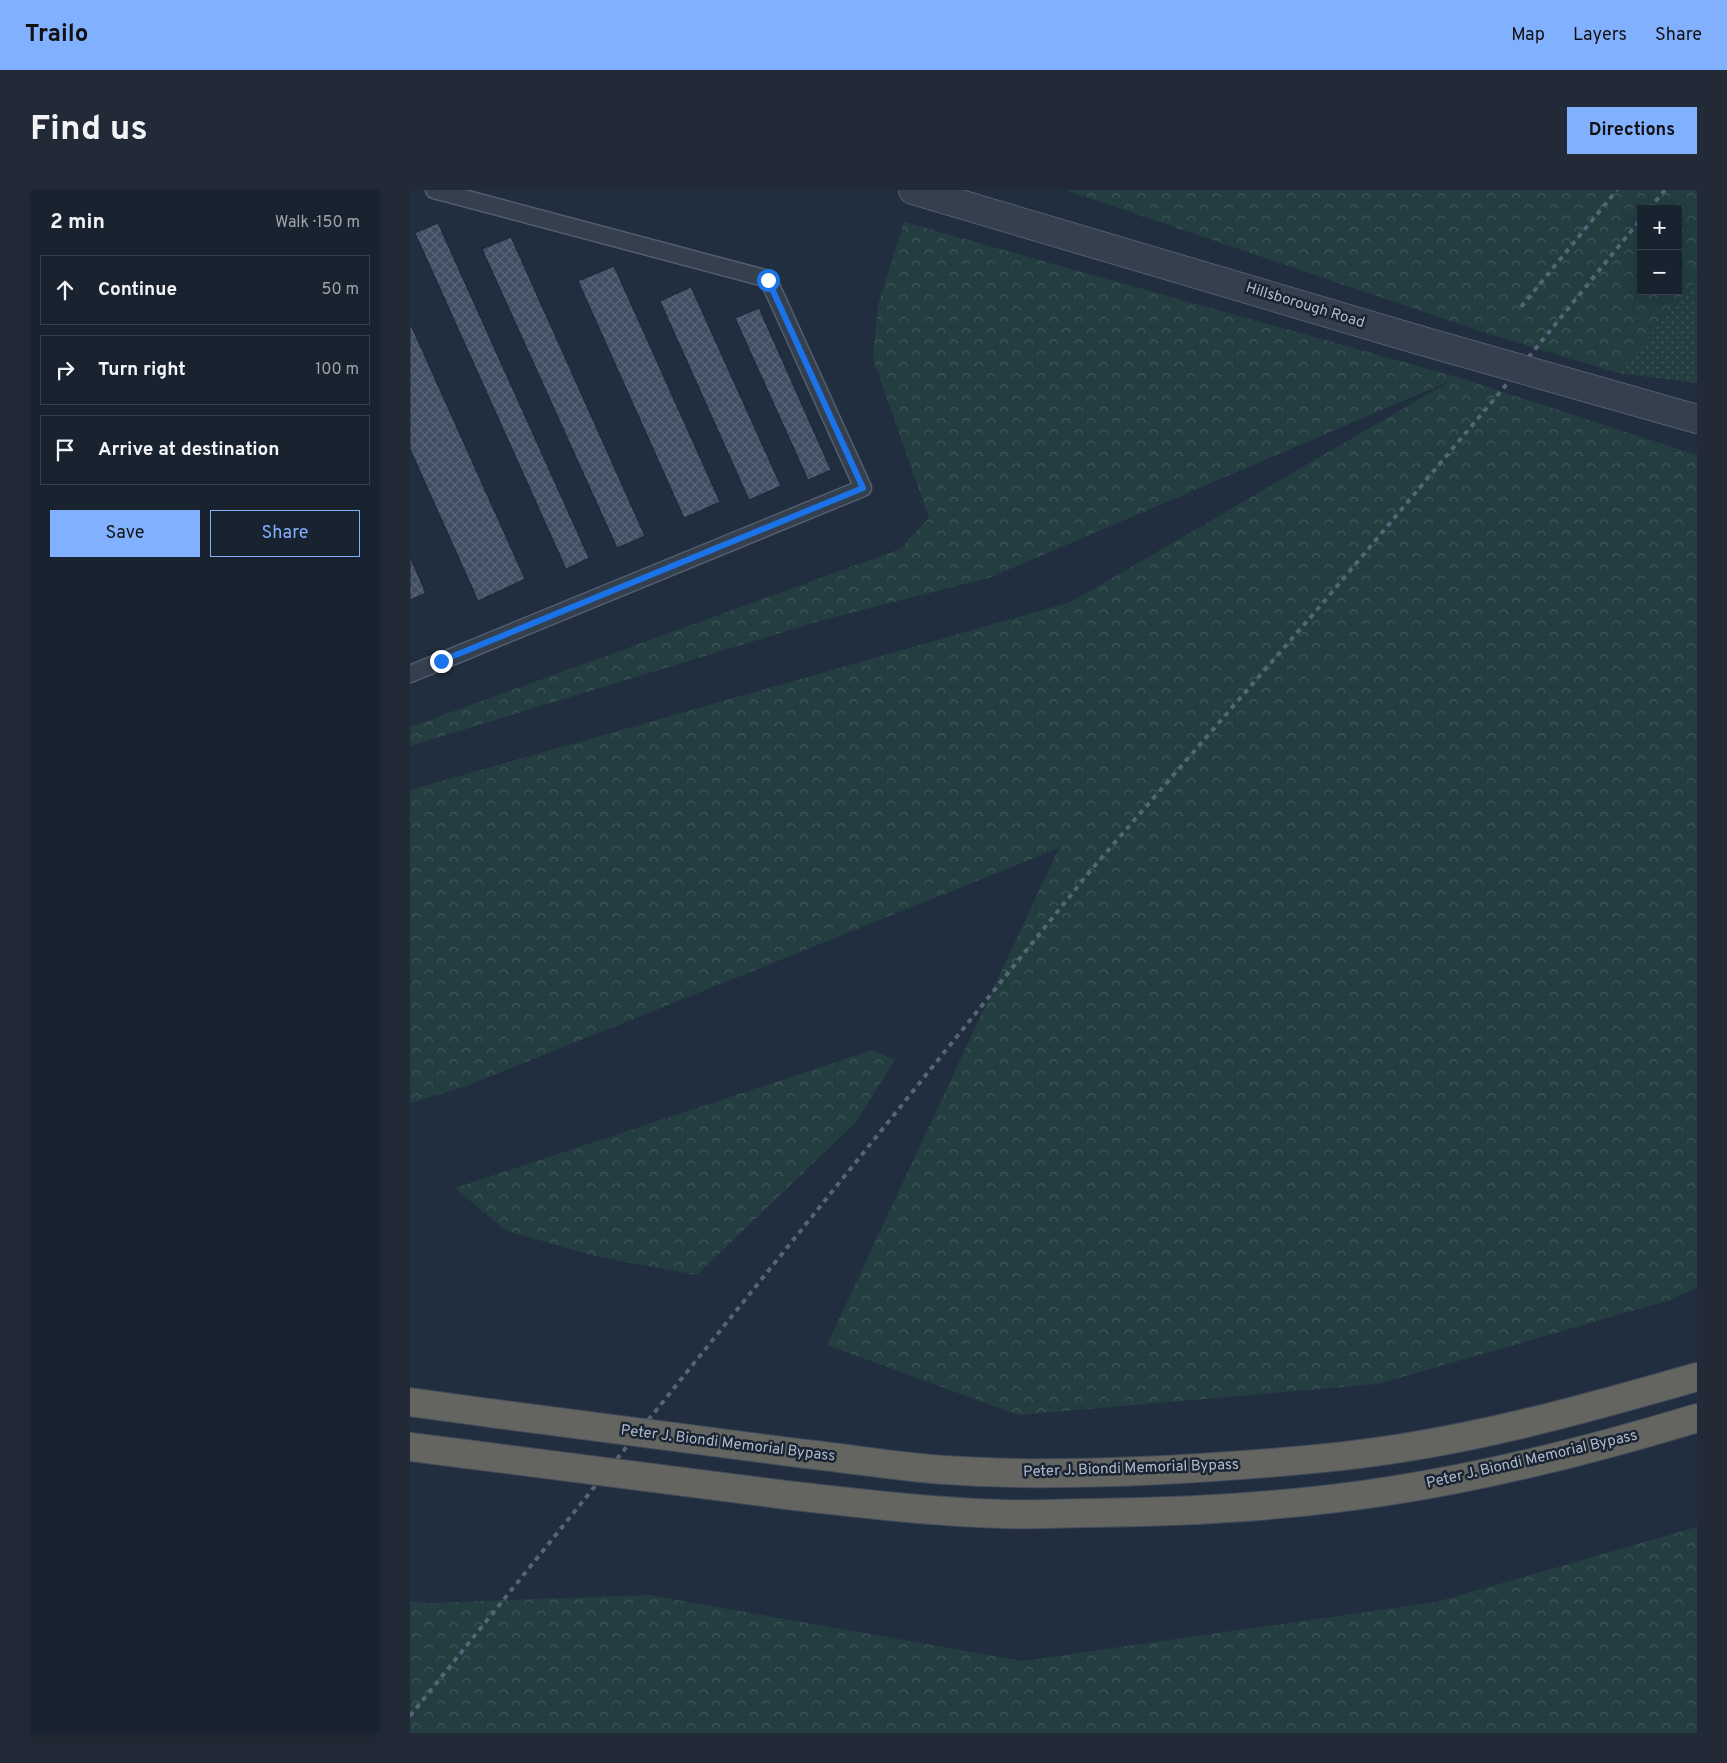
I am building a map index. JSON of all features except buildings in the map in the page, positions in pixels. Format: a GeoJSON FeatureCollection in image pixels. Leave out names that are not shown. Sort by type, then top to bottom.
{"type":"FeatureCollection","features":[{"type":"Feature","properties":{"kind":"highway","name":"Peter J. Biondi Memorial Bypass"},"geometry":{"type":"LineString","coordinates":[[410,1402],[806,1454],[945,1470],[1068,1474],[1282,1463],[1402,1448],[1484,1433],[1566,1414],[1697,1376]]}},
{"type":"Feature","properties":{"kind":"highway","name":"Peter J. Biondi Memorial Bypass"},"geometry":{"type":"LineString","coordinates":[[410,1447],[887,1506],[1003,1514],[1140,1512],[1254,1507],[1395,1490],[1479,1474],[1620,1441],[1697,1418]]}},
{"type":"Feature","properties":{"kind":"street","name":"Hillsborough Road"},"geometry":{"type":"LineString","coordinates":[[913,190],[1419,340],[1697,419]]}},
{"type":"Feature","properties":{"kind":"lane"},"geometry":{"type":"LineString","coordinates":[[410,674],[863,488],[768,280],[434,190]]}},
{"type":"Feature","properties":{"kind":"green space"},"geometry":{"type":"Polygon","coordinates":[[[1065,190],[1697,190],[1697,279],[1618,373],[1480,331],[1065,190]]]}},
{"type":"Feature","properties":{"kind":"green space"},"geometry":{"type":"Polygon","coordinates":[[[904,222],[1457,377],[1697,455],[1697,1288],[1670,1300],[1378,1384],[1018,1415],[827,1345],[1059,848],[464,1087],[410,1103],[410,790],[1071,602],[1452,380],[989,578],[823,620],[410,746],[410,727],[900,549],[929,518],[873,359],[878,305],[904,222]]]}},
{"type":"Feature","properties":{"kind":"green space"},"geometry":{"type":"Polygon","coordinates":[[[1697,279],[1697,383],[1618,373],[1697,279]]]}},
{"type":"Feature","properties":{"kind":"green space"},"geometry":{"type":"Polygon","coordinates":[[[872,1050],[895,1060],[856,1122],[697,1275],[594,1256],[505,1230],[455,1188],[872,1050]]]}},
{"type":"Feature","properties":{"kind":"green space"},"geometry":{"type":"Polygon","coordinates":[[[1697,1527],[1697,1733],[410,1733],[410,1601],[428,1603],[649,1595],[1022,1661],[1436,1602],[1697,1527]]]}},
{"type":"Feature","properties":{"kind":"railway"},"geometry":{"type":"LineString","coordinates":[[1521,307],[1617,190]]}},
{"type":"Feature","properties":{"kind":"railway"},"geometry":{"type":"LineString","coordinates":[[1652,205],[1665,190]]}},
{"type":"Feature","properties":{"kind":"railway"},"geometry":{"type":"LineString","coordinates":[[410,1716],[1091,870],[1322,604],[1501,391],[1637,224]]}},
{"type":"Feature","properties":{"kind":"route"},"geometry":{"type":"LineString","coordinates":[[441,661],[863,488],[768,280]]}}]}
